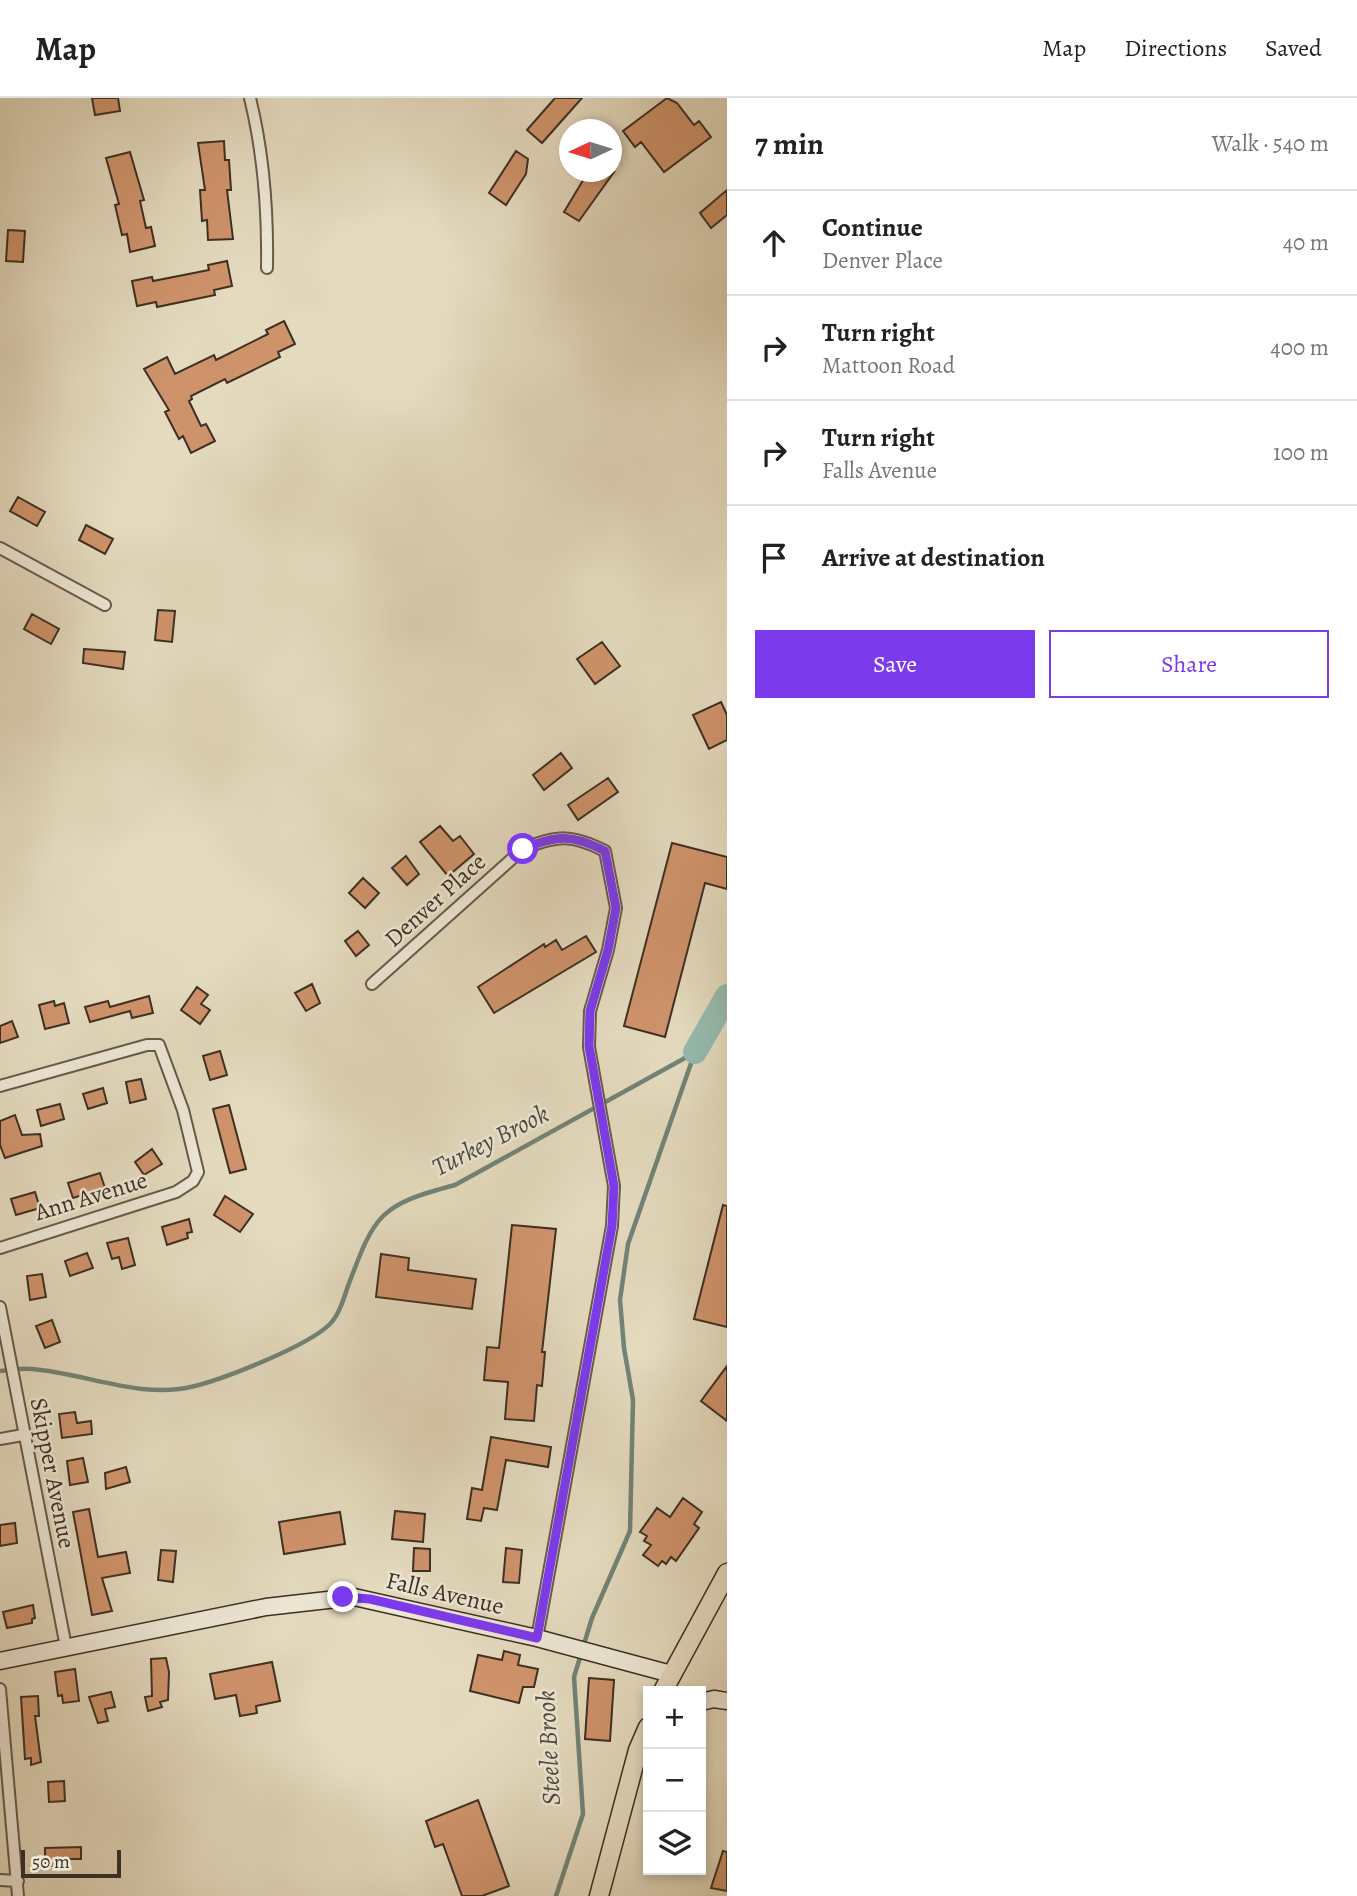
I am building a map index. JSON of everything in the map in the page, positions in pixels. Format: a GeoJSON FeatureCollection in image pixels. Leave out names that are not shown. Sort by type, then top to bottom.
{"type":"FeatureCollection","features":[{"type":"Feature","properties":{"kind":"main road"},"geometry":{"type":"LineString","coordinates":[[667,1683],[727,1573]]}},
{"type":"Feature","properties":{"kind":"main road","name":"Falls Avenue"},"geometry":{"type":"LineString","coordinates":[[0,1661],[267,1607],[343,1597],[370,1599],[554,1642],[625,1661],[667,1683]]}},
{"type":"Feature","properties":{"kind":"main road"},"geometry":{"type":"LineString","coordinates":[[706,1701],[727,1701]]}},
{"type":"Feature","properties":{"kind":"main road"},"geometry":{"type":"LineString","coordinates":[[599,1896],[643,1745]]}},
{"type":"Feature","properties":{"kind":"street"},"geometry":{"type":"LineString","coordinates":[[250,98],[263,153],[267,191],[267,268]]}},
{"type":"Feature","properties":{"kind":"street"},"geometry":{"type":"LineString","coordinates":[[0,548],[105,605]]}},
{"type":"Feature","properties":{"kind":"street","name":"Denver Place"},"geometry":{"type":"LineString","coordinates":[[372,984],[523,849],[550,838],[580,839],[605,851],[616,908],[608,950],[590,1011],[589,1046],[603,1111],[614,1186],[612,1226],[537,1638]]}},
{"type":"Feature","properties":{"kind":"street","name":"Ann Avenue"},"geometry":{"type":"LineString","coordinates":[[0,1086],[147,1045],[159,1045],[176,1087],[198,1163],[193,1181],[176,1192],[0,1248]]}},
{"type":"Feature","properties":{"kind":"street","name":"Skipper Avenue"},"geometry":{"type":"LineString","coordinates":[[0,1307],[66,1647]]}},
{"type":"Feature","properties":{"kind":"street"},"geometry":{"type":"LineString","coordinates":[[0,1439],[23,1435]]}},
{"type":"Feature","properties":{"kind":"street"},"geometry":{"type":"LineString","coordinates":[[0,1689],[18,1896]]}},
{"type":"Feature","properties":{"kind":"street"},"geometry":{"type":"LineString","coordinates":[[0,1880],[18,1881]]}},
{"type":"Feature","properties":{"kind":"building"},"geometry":{"type":"Polygon","coordinates":[[[92,98],[118,98],[120,111],[95,115],[92,98]]]}},
{"type":"Feature","properties":{"kind":"building"},"geometry":{"type":"Polygon","coordinates":[[[555,98],[582,98],[563,119],[559,119],[559,124],[542,143],[527,130],[555,98]]]}},
{"type":"Feature","properties":{"kind":"building"},"geometry":{"type":"Polygon","coordinates":[[[667,98],[677,103],[694,125],[699,121],[711,137],[664,172],[641,142],[635,147],[623,131],[667,98]]]}},
{"type":"Feature","properties":{"kind":"building"},"geometry":{"type":"Polygon","coordinates":[[[224,141],[225,160],[229,160],[231,190],[227,190],[233,239],[208,240],[207,220],[202,221],[200,190],[205,190],[198,143],[224,141]]]}},
{"type":"Feature","properties":{"kind":"building"},"geometry":{"type":"Polygon","coordinates":[[[516,151],[528,159],[526,174],[506,205],[489,193],[516,151]]]}},
{"type":"Feature","properties":{"kind":"building"},"geometry":{"type":"Polygon","coordinates":[[[130,152],[144,200],[140,201],[146,228],[151,227],[155,246],[130,252],[127,234],[122,235],[115,205],[119,204],[106,158],[130,152]]]}},
{"type":"Feature","properties":{"kind":"building"},"geometry":{"type":"Polygon","coordinates":[[[582,182],[607,182],[579,221],[564,212],[582,182]]]}},
{"type":"Feature","properties":{"kind":"building"},"geometry":{"type":"Polygon","coordinates":[[[727,190],[727,215],[711,228],[700,213],[727,190]]]}},
{"type":"Feature","properties":{"kind":"building"},"geometry":{"type":"Polygon","coordinates":[[[8,230],[25,231],[23,262],[6,261],[8,230]]]}},
{"type":"Feature","properties":{"kind":"building"},"geometry":{"type":"Polygon","coordinates":[[[227,261],[232,286],[214,290],[215,295],[157,307],[156,302],[137,306],[132,281],[152,277],[153,281],[209,270],[208,265],[227,261]]]}},
{"type":"Feature","properties":{"kind":"building"},"geometry":{"type":"Polygon","coordinates":[[[284,321],[295,344],[278,352],[280,357],[227,383],[225,379],[191,396],[189,401],[201,426],[206,424],[215,441],[191,453],[183,436],[179,439],[165,412],[169,410],[144,369],[167,357],[175,374],[214,355],[216,360],[268,334],[266,330],[284,321]]]}},
{"type":"Feature","properties":{"kind":"building"},"geometry":{"type":"Polygon","coordinates":[[[18,497],[45,512],[37,526],[10,511],[18,497]]]}},
{"type":"Feature","properties":{"kind":"building"},"geometry":{"type":"Polygon","coordinates":[[[86,525],[113,539],[105,554],[79,540],[86,525]]]}},
{"type":"Feature","properties":{"kind":"building"},"geometry":{"type":"Polygon","coordinates":[[[158,610],[175,611],[172,642],[155,640],[158,610]]]}},
{"type":"Feature","properties":{"kind":"building"},"geometry":{"type":"Polygon","coordinates":[[[32,614],[59,629],[51,644],[24,629],[32,614]]]}},
{"type":"Feature","properties":{"kind":"building"},"geometry":{"type":"Polygon","coordinates":[[[602,642],[620,666],[595,684],[577,659],[602,642]]]}},
{"type":"Feature","properties":{"kind":"building"},"geometry":{"type":"Polygon","coordinates":[[[84,649],[125,652],[123,669],[83,663],[84,649]]]}},
{"type":"Feature","properties":{"kind":"building"},"geometry":{"type":"Polygon","coordinates":[[[721,702],[727,715],[727,740],[709,749],[693,715],[721,702]]]}},
{"type":"Feature","properties":{"kind":"building"},"geometry":{"type":"Polygon","coordinates":[[[561,753],[572,768],[544,790],[533,775],[561,753]]]}},
{"type":"Feature","properties":{"kind":"building"},"geometry":{"type":"Polygon","coordinates":[[[608,778],[618,792],[578,820],[568,805],[608,778]]]}},
{"type":"Feature","properties":{"kind":"building"},"geometry":{"type":"Polygon","coordinates":[[[440,826],[453,841],[460,836],[474,854],[448,876],[420,842],[440,826]]]}},
{"type":"Feature","properties":{"kind":"building"},"geometry":{"type":"Polygon","coordinates":[[[672,843],[727,857],[727,889],[705,883],[665,1037],[624,1026],[672,843]]]}},
{"type":"Feature","properties":{"kind":"building"},"geometry":{"type":"Polygon","coordinates":[[[406,856],[419,874],[407,885],[392,868],[406,856]]]}},
{"type":"Feature","properties":{"kind":"building"},"geometry":{"type":"Polygon","coordinates":[[[363,878],[379,893],[365,908],[349,893],[363,878]]]}},
{"type":"Feature","properties":{"kind":"building"},"geometry":{"type":"Polygon","coordinates":[[[358,931],[369,945],[356,956],[345,941],[358,931]]]}},
{"type":"Feature","properties":{"kind":"building"},"geometry":{"type":"Polygon","coordinates":[[[586,936],[596,952],[494,1013],[478,987],[544,944],[545,947],[556,940],[562,950],[586,936]]]}},
{"type":"Feature","properties":{"kind":"building"},"geometry":{"type":"Polygon","coordinates":[[[312,984],[320,1003],[306,1011],[295,993],[312,984]]]}},
{"type":"Feature","properties":{"kind":"building"},"geometry":{"type":"Polygon","coordinates":[[[197,987],[208,995],[201,1004],[210,1010],[200,1024],[181,1010],[197,987]]]}},
{"type":"Feature","properties":{"kind":"building"},"geometry":{"type":"Polygon","coordinates":[[[149,996],[153,1013],[132,1018],[130,1011],[90,1022],[85,1007],[108,1001],[110,1007],[149,996]]]}},
{"type":"Feature","properties":{"kind":"building"},"geometry":{"type":"Polygon","coordinates":[[[54,1001],[55,1006],[64,1003],[69,1023],[45,1029],[39,1005],[54,1001]]]}},
{"type":"Feature","properties":{"kind":"building"},"geometry":{"type":"Polygon","coordinates":[[[12,1021],[18,1037],[0,1043],[0,1026],[12,1021]]]}},
{"type":"Feature","properties":{"kind":"building"},"geometry":{"type":"Polygon","coordinates":[[[220,1051],[227,1075],[210,1080],[203,1056],[220,1051]]]}},
{"type":"Feature","properties":{"kind":"building"},"geometry":{"type":"Polygon","coordinates":[[[141,1079],[146,1099],[130,1103],[126,1082],[141,1079]]]}},
{"type":"Feature","properties":{"kind":"building"},"geometry":{"type":"Polygon","coordinates":[[[103,1088],[107,1103],[88,1109],[83,1094],[103,1088]]]}},
{"type":"Feature","properties":{"kind":"building"},"geometry":{"type":"Polygon","coordinates":[[[60,1104],[64,1119],[41,1126],[37,1110],[60,1104]]]}},
{"type":"Feature","properties":{"kind":"building"},"geometry":{"type":"Polygon","coordinates":[[[229,1105],[246,1169],[230,1173],[213,1109],[229,1105]]]}},
{"type":"Feature","properties":{"kind":"building"},"geometry":{"type":"Polygon","coordinates":[[[15,1115],[22,1135],[40,1134],[42,1146],[5,1158],[0,1145],[0,1121],[15,1115]]]}},
{"type":"Feature","properties":{"kind":"building"},"geometry":{"type":"Polygon","coordinates":[[[152,1149],[162,1164],[144,1175],[135,1162],[152,1149]]]}},
{"type":"Feature","properties":{"kind":"building"},"geometry":{"type":"Polygon","coordinates":[[[100,1173],[105,1188],[73,1198],[68,1183],[100,1173]]]}},
{"type":"Feature","properties":{"kind":"building"},"geometry":{"type":"Polygon","coordinates":[[[35,1192],[40,1208],[16,1215],[11,1199],[35,1192]]]}},
{"type":"Feature","properties":{"kind":"building"},"geometry":{"type":"Polygon","coordinates":[[[225,1196],[253,1214],[240,1232],[214,1215],[225,1196]]]}},
{"type":"Feature","properties":{"kind":"building"},"geometry":{"type":"Polygon","coordinates":[[[723,1205],[727,1206],[727,1327],[694,1319],[723,1205]]]}},
{"type":"Feature","properties":{"kind":"building"},"geometry":{"type":"Polygon","coordinates":[[[189,1219],[192,1232],[187,1233],[188,1238],[167,1245],[162,1227],[189,1219]]]}},
{"type":"Feature","properties":{"kind":"building"},"geometry":{"type":"Polygon","coordinates":[[[512,1225],[556,1229],[542,1352],[545,1352],[542,1386],[537,1385],[534,1421],[505,1419],[508,1382],[484,1380],[487,1347],[499,1348],[512,1225]]]}},
{"type":"Feature","properties":{"kind":"building"},"geometry":{"type":"Polygon","coordinates":[[[128,1238],[135,1265],[122,1269],[119,1257],[112,1259],[107,1243],[128,1238]]]}},
{"type":"Feature","properties":{"kind":"building"},"geometry":{"type":"Polygon","coordinates":[[[87,1253],[93,1268],[70,1276],[65,1261],[87,1253]]]}},
{"type":"Feature","properties":{"kind":"building"},"geometry":{"type":"Polygon","coordinates":[[[381,1254],[409,1258],[408,1270],[476,1279],[472,1309],[376,1297],[381,1254]]]}},
{"type":"Feature","properties":{"kind":"building"},"geometry":{"type":"Polygon","coordinates":[[[42,1274],[46,1297],[30,1300],[27,1276],[42,1274]]]}},
{"type":"Feature","properties":{"kind":"building"},"geometry":{"type":"Polygon","coordinates":[[[52,1320],[60,1342],[45,1348],[36,1326],[52,1320]]]}},
{"type":"Feature","properties":{"kind":"building"},"geometry":{"type":"Polygon","coordinates":[[[727,1366],[727,1421],[701,1401],[727,1366]]]}},
{"type":"Feature","properties":{"kind":"building"},"geometry":{"type":"Polygon","coordinates":[[[75,1412],[77,1423],[91,1421],[92,1434],[62,1438],[59,1414],[75,1412]]]}},
{"type":"Feature","properties":{"kind":"building"},"geometry":{"type":"Polygon","coordinates":[[[491,1437],[551,1447],[548,1467],[506,1460],[497,1510],[484,1508],[481,1521],[467,1519],[472,1488],[482,1490],[491,1437]]]}},
{"type":"Feature","properties":{"kind":"building"},"geometry":{"type":"Polygon","coordinates":[[[83,1458],[88,1482],[70,1485],[67,1461],[83,1458]]]}},
{"type":"Feature","properties":{"kind":"building"},"geometry":{"type":"Polygon","coordinates":[[[126,1467],[130,1482],[106,1489],[105,1473],[126,1467]]]}},
{"type":"Feature","properties":{"kind":"building"},"geometry":{"type":"Polygon","coordinates":[[[683,1498],[702,1512],[694,1524],[699,1528],[676,1561],[671,1557],[666,1564],[662,1561],[658,1566],[643,1555],[651,1545],[644,1541],[647,1536],[640,1532],[657,1508],[670,1517],[683,1498]]]}},
{"type":"Feature","properties":{"kind":"building"},"geometry":{"type":"Polygon","coordinates":[[[89,1509],[98,1557],[126,1552],[130,1573],[102,1578],[112,1611],[92,1615],[73,1512],[89,1509]]]}},
{"type":"Feature","properties":{"kind":"building"},"geometry":{"type":"Polygon","coordinates":[[[395,1511],[425,1514],[423,1542],[392,1539],[395,1511]]]}},
{"type":"Feature","properties":{"kind":"building"},"geometry":{"type":"Polygon","coordinates":[[[340,1512],[345,1544],[284,1554],[279,1522],[340,1512]]]}},
{"type":"Feature","properties":{"kind":"building"},"geometry":{"type":"Polygon","coordinates":[[[15,1523],[17,1543],[0,1546],[0,1525],[15,1523]]]}},
{"type":"Feature","properties":{"kind":"building"},"geometry":{"type":"Polygon","coordinates":[[[414,1548],[430,1549],[430,1571],[413,1571],[414,1548]]]}},
{"type":"Feature","properties":{"kind":"building"},"geometry":{"type":"Polygon","coordinates":[[[506,1548],[522,1550],[519,1583],[503,1582],[506,1548]]]}},
{"type":"Feature","properties":{"kind":"building"},"geometry":{"type":"Polygon","coordinates":[[[161,1550],[176,1551],[173,1582],[158,1580],[161,1550]]]}},
{"type":"Feature","properties":{"kind":"building"},"geometry":{"type":"Polygon","coordinates":[[[33,1605],[35,1618],[32,1623],[7,1628],[3,1612],[33,1605]]]}},
{"type":"Feature","properties":{"kind":"building"},"geometry":{"type":"Polygon","coordinates":[[[504,1651],[520,1655],[518,1665],[538,1669],[534,1687],[523,1687],[519,1703],[470,1691],[478,1655],[502,1660],[504,1651]]]}},
{"type":"Feature","properties":{"kind":"building"},"geometry":{"type":"Polygon","coordinates":[[[166,1658],[169,1672],[168,1700],[160,1702],[162,1707],[148,1711],[145,1697],[152,1696],[151,1659],[166,1658]]]}},
{"type":"Feature","properties":{"kind":"building"},"geometry":{"type":"Polygon","coordinates":[[[272,1662],[280,1701],[256,1706],[257,1713],[240,1716],[236,1695],[215,1699],[210,1674],[272,1662]]]}},
{"type":"Feature","properties":{"kind":"building"},"geometry":{"type":"Polygon","coordinates":[[[75,1669],[79,1701],[63,1703],[62,1695],[58,1696],[55,1672],[75,1669]]]}},
{"type":"Feature","properties":{"kind":"building"},"geometry":{"type":"Polygon","coordinates":[[[589,1678],[614,1680],[610,1741],[585,1739],[589,1678]]]}},
{"type":"Feature","properties":{"kind":"building"},"geometry":{"type":"Polygon","coordinates":[[[111,1692],[115,1707],[105,1709],[108,1721],[98,1723],[89,1697],[111,1692]]]}},
{"type":"Feature","properties":{"kind":"building"},"geometry":{"type":"Polygon","coordinates":[[[38,1696],[39,1716],[35,1716],[41,1762],[31,1765],[31,1758],[25,1759],[21,1697],[38,1696]]]}},
{"type":"Feature","properties":{"kind":"building"},"geometry":{"type":"Polygon","coordinates":[[[64,1781],[65,1801],[49,1802],[48,1782],[64,1781]]]}},
{"type":"Feature","properties":{"kind":"building"},"geometry":{"type":"Polygon","coordinates":[[[478,1800],[509,1886],[482,1896],[462,1896],[443,1844],[435,1847],[426,1821],[478,1800]]]}},
{"type":"Feature","properties":{"kind":"building"},"geometry":{"type":"Polygon","coordinates":[[[81,1847],[81,1859],[61,1859],[61,1866],[45,1866],[45,1848],[81,1847]]]}},
{"type":"Feature","properties":{"kind":"building"},"geometry":{"type":"Polygon","coordinates":[[[723,1851],[727,1852],[727,1891],[711,1888],[723,1851]]]}},
{"type":"Feature","properties":{"kind":"waterway","name":"Steele Brook"},"geometry":{"type":"LineString","coordinates":[[695,1052],[727,996]]}},
{"type":"Feature","properties":{"kind":"waterway","name":"Steele Brook"},"geometry":{"type":"LineString","coordinates":[[556,1896],[583,1814],[574,1677],[592,1618],[630,1531],[633,1400],[624,1348],[620,1300],[628,1244],[695,1052]]}},
{"type":"Feature","properties":{"kind":"waterway","name":"Turkey Brook"},"geometry":{"type":"LineString","coordinates":[[0,1371],[52,1371],[134,1388],[175,1389],[226,1376],[286,1351],[330,1324],[341,1306],[365,1243],[383,1216],[395,1207],[410,1199],[455,1185],[694,1053]]}},
{"type":"Feature","properties":{"kind":"route"},"geometry":{"type":"LineString","coordinates":[[343,1597],[370,1599],[537,1638],[612,1226],[614,1186],[603,1111],[589,1046],[590,1011],[608,950],[616,908],[605,851],[580,839],[550,838],[523,849]]}}]}
